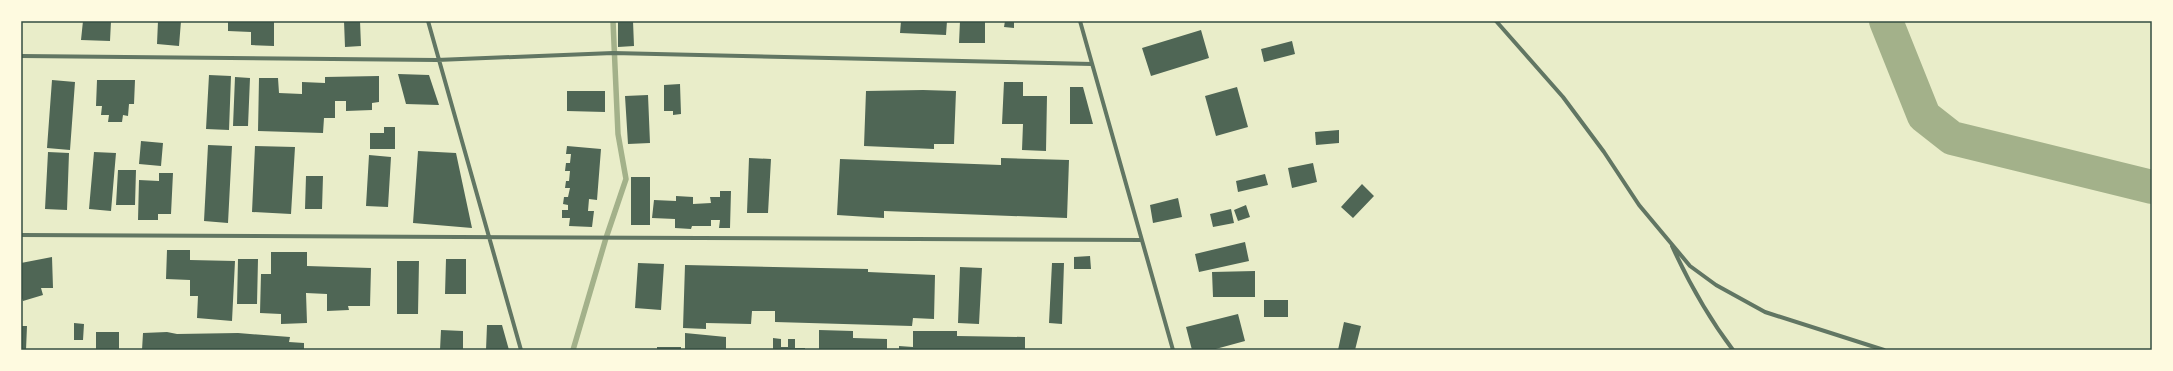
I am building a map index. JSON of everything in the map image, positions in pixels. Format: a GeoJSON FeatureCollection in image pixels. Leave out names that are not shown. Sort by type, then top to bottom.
{"type":"FeatureCollection","features":[{"type":"Feature","properties":{"kind":"street"},"geometry":{"type":"LineString","coordinates":[[428,21],[437,60],[490,238],[521,350]]}},
{"type":"Feature","properties":{"kind":"street"},"geometry":{"type":"LineString","coordinates":[[1080,21],[1173,350]]}},
{"type":"Feature","properties":{"kind":"street"},"geometry":{"type":"LineString","coordinates":[[1496,21],[1564,97],[1604,152],[1639,205],[1690,266],[1716,285],[1766,312],[1884,350]]}},
{"type":"Feature","properties":{"kind":"street"},"geometry":{"type":"LineString","coordinates":[[21,56],[437,60],[613,53],[1092,64]]}},
{"type":"Feature","properties":{"kind":"street"},"geometry":{"type":"LineString","coordinates":[[21,235],[1142,240]]}},
{"type":"Feature","properties":{"kind":"street"},"geometry":{"type":"LineString","coordinates":[[1669,241],[1689,283],[1709,318],[1733,350]]}},
{"type":"Feature","properties":{"kind":"building"},"geometry":{"type":"Polygon","coordinates":[[[83,21],[111,21],[110,41],[81,40],[83,21]]]}},
{"type":"Feature","properties":{"kind":"building"},"geometry":{"type":"Polygon","coordinates":[[[158,21],[181,21],[179,46],[157,44],[158,21]]]}},
{"type":"Feature","properties":{"kind":"building"},"geometry":{"type":"Polygon","coordinates":[[[228,21],[274,21],[274,46],[251,45],[251,32],[228,31],[228,21]]]}},
{"type":"Feature","properties":{"kind":"building"},"geometry":{"type":"Polygon","coordinates":[[[344,21],[360,21],[361,46],[345,47],[344,21]]]}},
{"type":"Feature","properties":{"kind":"building"},"geometry":{"type":"Polygon","coordinates":[[[618,21],[633,21],[634,46],[618,47],[618,21]]]}},
{"type":"Feature","properties":{"kind":"building"},"geometry":{"type":"Polygon","coordinates":[[[901,21],[947,21],[946,35],[900,33],[901,21]]]}},
{"type":"Feature","properties":{"kind":"building"},"geometry":{"type":"Polygon","coordinates":[[[960,21],[985,21],[985,43],[959,43],[960,21]]]}},
{"type":"Feature","properties":{"kind":"building"},"geometry":{"type":"Polygon","coordinates":[[[1005,21],[1014,21],[1014,28],[1004,27],[1005,21]]]}},
{"type":"Feature","properties":{"kind":"building"},"geometry":{"type":"Polygon","coordinates":[[[1201,30],[1209,58],[1151,76],[1142,48],[1201,30]]]}},
{"type":"Feature","properties":{"kind":"building"},"geometry":{"type":"Polygon","coordinates":[[[1292,41],[1295,54],[1264,62],[1261,49],[1292,41]]]}},
{"type":"Feature","properties":{"kind":"building"},"geometry":{"type":"Polygon","coordinates":[[[398,74],[429,75],[439,105],[406,104],[398,74]]]}},
{"type":"Feature","properties":{"kind":"building"},"geometry":{"type":"Polygon","coordinates":[[[209,75],[231,76],[229,130],[206,129],[209,75]]]}},
{"type":"Feature","properties":{"kind":"building"},"geometry":{"type":"Polygon","coordinates":[[[379,76],[379,102],[372,103],[372,110],[346,111],[346,101],[335,101],[335,118],[324,118],[323,133],[258,131],[259,78],[278,78],[279,93],[302,94],[302,82],[325,83],[325,77],[379,76]]]}},
{"type":"Feature","properties":{"kind":"building"},"geometry":{"type":"Polygon","coordinates":[[[235,77],[250,78],[248,126],[233,126],[235,77]]]}},
{"type":"Feature","properties":{"kind":"building"},"geometry":{"type":"Polygon","coordinates":[[[52,80],[75,82],[70,150],[47,148],[52,80]]]}},
{"type":"Feature","properties":{"kind":"building"},"geometry":{"type":"Polygon","coordinates":[[[97,80],[135,80],[134,104],[129,104],[128,116],[123,115],[122,122],[108,122],[109,115],[101,115],[102,106],[96,106],[97,80]]]}},
{"type":"Feature","properties":{"kind":"building"},"geometry":{"type":"Polygon","coordinates":[[[1004,82],[1023,82],[1023,96],[1047,96],[1046,151],[1022,150],[1023,124],[1002,124],[1004,82]]]}},
{"type":"Feature","properties":{"kind":"building"},"geometry":{"type":"Polygon","coordinates":[[[680,84],[681,114],[673,115],[673,111],[664,111],[664,85],[680,84]]]}},
{"type":"Feature","properties":{"kind":"building"},"geometry":{"type":"Polygon","coordinates":[[[1070,87],[1083,87],[1093,124],[1070,124],[1070,87]]]}},
{"type":"Feature","properties":{"kind":"building"},"geometry":{"type":"Polygon","coordinates":[[[1237,87],[1248,127],[1216,136],[1205,96],[1237,87]]]}},
{"type":"Feature","properties":{"kind":"building"},"geometry":{"type":"Polygon","coordinates":[[[567,91],[605,91],[605,112],[567,111],[567,91]]]}},
{"type":"Feature","properties":{"kind":"building"},"geometry":{"type":"Polygon","coordinates":[[[866,91],[956,91],[954,144],[934,144],[934,149],[864,146],[866,91]]]}},
{"type":"Feature","properties":{"kind":"building"},"geometry":{"type":"Polygon","coordinates":[[[648,95],[650,143],[628,144],[625,96],[648,95]]]}},
{"type":"Feature","properties":{"kind":"building"},"geometry":{"type":"Polygon","coordinates":[[[384,127],[395,127],[395,149],[370,149],[370,133],[384,133],[384,127]]]}},
{"type":"Feature","properties":{"kind":"building"},"geometry":{"type":"Polygon","coordinates":[[[1339,130],[1339,143],[1316,145],[1315,132],[1339,130]]]}},
{"type":"Feature","properties":{"kind":"building"},"geometry":{"type":"Polygon","coordinates":[[[141,141],[163,143],[161,166],[139,164],[141,141]]]}},
{"type":"Feature","properties":{"kind":"building"},"geometry":{"type":"Polygon","coordinates":[[[208,145],[232,146],[228,223],[204,221],[208,145]]]}},
{"type":"Feature","properties":{"kind":"building"},"geometry":{"type":"Polygon","coordinates":[[[255,146],[295,147],[291,214],[252,212],[255,146]]]}},
{"type":"Feature","properties":{"kind":"building"},"geometry":{"type":"Polygon","coordinates":[[[567,146],[601,149],[597,200],[589,199],[588,211],[594,211],[592,227],[569,226],[570,218],[562,218],[562,210],[568,210],[568,205],[563,204],[564,197],[568,197],[570,188],[565,188],[566,181],[569,181],[570,171],[565,171],[566,163],[570,163],[571,154],[566,154],[567,146]]]}},
{"type":"Feature","properties":{"kind":"building"},"geometry":{"type":"Polygon","coordinates":[[[418,151],[456,153],[472,228],[413,223],[418,151]]]}},
{"type":"Feature","properties":{"kind":"building"},"geometry":{"type":"Polygon","coordinates":[[[48,152],[69,153],[67,210],[45,209],[48,152]]]}},
{"type":"Feature","properties":{"kind":"building"},"geometry":{"type":"Polygon","coordinates":[[[94,152],[116,153],[111,211],[89,209],[94,152]]]}},
{"type":"Feature","properties":{"kind":"building"},"geometry":{"type":"Polygon","coordinates":[[[369,155],[391,157],[388,207],[366,206],[369,155]]]}},
{"type":"Feature","properties":{"kind":"building"},"geometry":{"type":"Polygon","coordinates":[[[749,158],[771,159],[768,213],[747,213],[749,158]]]}},
{"type":"Feature","properties":{"kind":"building"},"geometry":{"type":"Polygon","coordinates":[[[1001,158],[1069,160],[1067,218],[884,211],[884,218],[837,215],[840,159],[1001,165],[1001,158]]]}},
{"type":"Feature","properties":{"kind":"building"},"geometry":{"type":"Polygon","coordinates":[[[1313,163],[1317,182],[1292,188],[1288,168],[1313,163]]]}},
{"type":"Feature","properties":{"kind":"building"},"geometry":{"type":"Polygon","coordinates":[[[118,170],[136,170],[135,205],[116,205],[118,170]]]}},
{"type":"Feature","properties":{"kind":"building"},"geometry":{"type":"Polygon","coordinates":[[[159,173],[173,173],[171,214],[158,214],[158,220],[138,220],[139,180],[159,181],[159,173]]]}},
{"type":"Feature","properties":{"kind":"building"},"geometry":{"type":"Polygon","coordinates":[[[1265,174],[1268,185],[1238,192],[1236,181],[1265,174]]]}},
{"type":"Feature","properties":{"kind":"building"},"geometry":{"type":"Polygon","coordinates":[[[306,176],[323,176],[322,209],[305,209],[306,176]]]}},
{"type":"Feature","properties":{"kind":"building"},"geometry":{"type":"Polygon","coordinates":[[[631,177],[650,177],[650,225],[631,225],[631,177]]]}},
{"type":"Feature","properties":{"kind":"building"},"geometry":{"type":"Polygon","coordinates":[[[1362,184],[1374,196],[1353,218],[1341,207],[1362,184]]]}},
{"type":"Feature","properties":{"kind":"building"},"geometry":{"type":"Polygon","coordinates":[[[720,191],[731,191],[730,228],[719,228],[720,220],[711,220],[711,226],[692,226],[691,229],[675,228],[675,219],[652,218],[654,200],[676,201],[676,196],[693,197],[693,204],[711,203],[710,197],[720,197],[720,191]]]}},
{"type":"Feature","properties":{"kind":"building"},"geometry":{"type":"Polygon","coordinates":[[[1178,198],[1182,217],[1153,223],[1150,205],[1178,198]]]}},
{"type":"Feature","properties":{"kind":"building"},"geometry":{"type":"Polygon","coordinates":[[[1246,205],[1250,217],[1238,221],[1234,210],[1246,205]]]}},
{"type":"Feature","properties":{"kind":"building"},"geometry":{"type":"Polygon","coordinates":[[[1231,209],[1234,223],[1213,227],[1210,214],[1231,209]]]}},
{"type":"Feature","properties":{"kind":"building"},"geometry":{"type":"Polygon","coordinates":[[[1245,242],[1249,261],[1199,272],[1195,254],[1245,242]]]}},
{"type":"Feature","properties":{"kind":"building"},"geometry":{"type":"Polygon","coordinates":[[[167,250],[190,250],[190,260],[235,261],[232,321],[197,318],[198,296],[190,296],[190,280],[166,279],[167,250]]]}},
{"type":"Feature","properties":{"kind":"building"},"geometry":{"type":"Polygon","coordinates":[[[271,252],[307,252],[307,266],[371,268],[370,306],[348,306],[349,310],[327,311],[327,294],[306,293],[307,323],[281,324],[281,314],[260,313],[261,274],[271,274],[271,252]]]}},
{"type":"Feature","properties":{"kind":"building"},"geometry":{"type":"Polygon","coordinates":[[[1090,256],[1091,269],[1074,269],[1074,257],[1090,256]]]}},
{"type":"Feature","properties":{"kind":"building"},"geometry":{"type":"Polygon","coordinates":[[[52,257],[53,288],[41,288],[43,295],[23,301],[21,296],[21,263],[52,257]]]}},
{"type":"Feature","properties":{"kind":"building"},"geometry":{"type":"Polygon","coordinates":[[[238,259],[258,259],[257,304],[237,304],[238,259]]]}},
{"type":"Feature","properties":{"kind":"building"},"geometry":{"type":"Polygon","coordinates":[[[446,259],[466,259],[466,294],[445,294],[446,259]]]}},
{"type":"Feature","properties":{"kind":"building"},"geometry":{"type":"Polygon","coordinates":[[[397,261],[419,261],[418,314],[397,314],[397,261]]]}},
{"type":"Feature","properties":{"kind":"building"},"geometry":{"type":"Polygon","coordinates":[[[638,263],[664,264],[661,310],[635,308],[638,263]]]}},
{"type":"Feature","properties":{"kind":"building"},"geometry":{"type":"Polygon","coordinates":[[[1052,263],[1064,263],[1062,324],[1049,323],[1052,263]]]}},
{"type":"Feature","properties":{"kind":"building"},"geometry":{"type":"Polygon","coordinates":[[[685,265],[868,269],[868,272],[935,275],[934,319],[913,318],[912,326],[775,322],[775,311],[752,311],[751,324],[706,323],[706,329],[683,328],[685,265]]]}},
{"type":"Feature","properties":{"kind":"building"},"geometry":{"type":"Polygon","coordinates":[[[960,267],[982,268],[979,324],[958,323],[960,267]]]}},
{"type":"Feature","properties":{"kind":"building"},"geometry":{"type":"Polygon","coordinates":[[[1255,271],[1255,297],[1213,297],[1212,272],[1255,271]]]}},
{"type":"Feature","properties":{"kind":"building"},"geometry":{"type":"Polygon","coordinates":[[[1264,300],[1288,300],[1288,317],[1264,317],[1264,300]]]}},
{"type":"Feature","properties":{"kind":"building"},"geometry":{"type":"Polygon","coordinates":[[[1238,314],[1245,341],[1212,350],[1192,350],[1186,327],[1238,314]]]}},
{"type":"Feature","properties":{"kind":"building"},"geometry":{"type":"Polygon","coordinates":[[[1344,322],[1361,326],[1355,350],[1338,350],[1344,322]]]}},
{"type":"Feature","properties":{"kind":"building"},"geometry":{"type":"Polygon","coordinates":[[[74,323],[84,324],[83,340],[74,340],[74,323]]]}},
{"type":"Feature","properties":{"kind":"building"},"geometry":{"type":"Polygon","coordinates":[[[487,325],[502,325],[509,350],[486,350],[487,325]]]}},
{"type":"Feature","properties":{"kind":"building"},"geometry":{"type":"Polygon","coordinates":[[[21,326],[27,326],[26,350],[21,350],[21,326]]]}},
{"type":"Feature","properties":{"kind":"building"},"geometry":{"type":"Polygon","coordinates":[[[441,330],[463,331],[463,350],[440,350],[441,330]]]}},
{"type":"Feature","properties":{"kind":"building"},"geometry":{"type":"Polygon","coordinates":[[[819,330],[853,331],[853,338],[887,339],[887,350],[819,350],[819,330]]]}},
{"type":"Feature","properties":{"kind":"building"},"geometry":{"type":"Polygon","coordinates":[[[913,331],[957,331],[957,336],[1025,337],[1025,350],[899,350],[899,346],[913,347],[913,331]]]}},
{"type":"Feature","properties":{"kind":"building"},"geometry":{"type":"Polygon","coordinates":[[[96,332],[119,332],[119,350],[96,350],[96,332]]]}},
{"type":"Feature","properties":{"kind":"building"},"geometry":{"type":"Polygon","coordinates":[[[167,332],[177,334],[238,333],[290,337],[289,342],[304,343],[304,350],[142,350],[143,333],[167,332]]]}},
{"type":"Feature","properties":{"kind":"building"},"geometry":{"type":"Polygon","coordinates":[[[685,333],[726,337],[726,350],[685,350],[685,333]]]}},
{"type":"Feature","properties":{"kind":"building"},"geometry":{"type":"Polygon","coordinates":[[[773,338],[781,339],[781,347],[788,347],[788,339],[795,339],[795,348],[805,348],[805,350],[773,350],[773,338]]]}},
{"type":"Feature","properties":{"kind":"building"},"geometry":{"type":"Polygon","coordinates":[[[657,347],[681,347],[681,350],[657,350],[657,347]]]}},
{"type":"Feature","properties":{"kind":"waterway"},"geometry":{"type":"LineString","coordinates":[[573,350],[606,238],[626,179],[618,134],[613,21]]}},
{"type":"Feature","properties":{"kind":"waterway"},"geometry":{"type":"LineString","coordinates":[[1886,21],[1924,116],[1952,138],[2152,187]]}}]}
